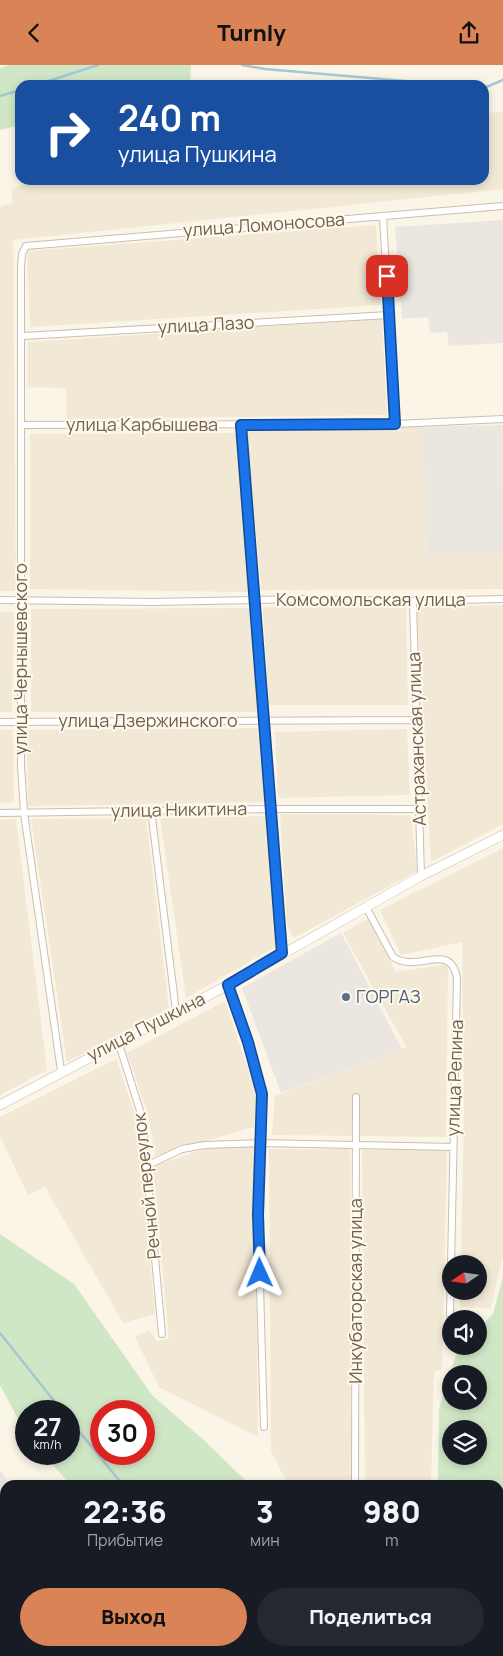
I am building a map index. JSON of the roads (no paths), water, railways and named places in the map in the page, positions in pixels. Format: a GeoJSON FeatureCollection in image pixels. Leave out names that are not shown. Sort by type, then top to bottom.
{"type":"FeatureCollection","features":[{"type":"Feature","properties":{"kind":"main road","name":"улица Пушкина"},"geometry":{"type":"LineString","coordinates":[[0,1105],[118,1041],[228,985],[282,953],[421,877],[503,835]]}},
{"type":"Feature","properties":{"kind":"street","name":"улица Ломоносова"},"geometry":{"type":"LineString","coordinates":[[26,246],[177,231],[384,217],[503,206]]}},
{"type":"Feature","properties":{"kind":"street"},"geometry":{"type":"LineString","coordinates":[[384,217],[395,424]]}},
{"type":"Feature","properties":{"kind":"street","name":"улица Чернышевского"},"geometry":{"type":"LineString","coordinates":[[26,246],[22,253],[21,425],[24,813],[61,1071]]}},
{"type":"Feature","properties":{"kind":"street","name":"улица Лазо"},"geometry":{"type":"LineString","coordinates":[[23,336],[389,315]]}},
{"type":"Feature","properties":{"kind":"street","name":"улица Карбышева"},"geometry":{"type":"LineString","coordinates":[[21,425],[395,424],[503,419]]}},
{"type":"Feature","properties":{"kind":"street"},"geometry":{"type":"LineString","coordinates":[[241,425],[282,953]]}},
{"type":"Feature","properties":{"kind":"street","name":"Комсомольская улица"},"geometry":{"type":"LineString","coordinates":[[0,600],[153,602],[503,599]]}},
{"type":"Feature","properties":{"kind":"street","name":"Астраханская улица"},"geometry":{"type":"LineString","coordinates":[[413,601],[421,877]]}},
{"type":"Feature","properties":{"kind":"street","name":"улица Дзержинского"},"geometry":{"type":"LineString","coordinates":[[0,722],[148,719],[264,721],[416,720]]}},
{"type":"Feature","properties":{"kind":"street","name":"улица Никитина"},"geometry":{"type":"LineString","coordinates":[[0,813],[150,810],[418,809]]}},
{"type":"Feature","properties":{"kind":"street"},"geometry":{"type":"LineString","coordinates":[[150,810],[176,1011]]}},
{"type":"Feature","properties":{"kind":"street","name":"улица Репина"},"geometry":{"type":"LineString","coordinates":[[366,907],[393,957],[400,962],[421,963],[441,958],[450,960],[455,967],[458,978],[450,1310]]}},
{"type":"Feature","properties":{"kind":"street"},"geometry":{"type":"LineString","coordinates":[[228,985],[248,1042],[262,1094],[258,1215],[264,1427]]}},
{"type":"Feature","properties":{"kind":"street","name":"Речной переулок"},"geometry":{"type":"LineString","coordinates":[[118,1041],[142,1117],[148,1165],[162,1334]]}},
{"type":"Feature","properties":{"kind":"street","name":"Инкубаторская улица"},"geometry":{"type":"LineString","coordinates":[[355,1480],[356,1097]]}},
{"type":"Feature","properties":{"kind":"street"},"geometry":{"type":"LineString","coordinates":[[148,1165],[182,1149],[205,1145],[260,1143],[453,1147]]}},
{"type":"Feature","properties":{"kind":"waterway"},"geometry":{"type":"LineString","coordinates":[[52,80],[98,65]]}},
{"type":"Feature","properties":{"kind":"waterway"},"geometry":{"type":"LineString","coordinates":[[242,65],[265,69],[394,80]]}},
{"type":"Feature","properties":{"kind":"waterway"},"geometry":{"type":"LineString","coordinates":[[489,86],[503,80]]}},
{"type":"Feature","properties":{"kind":"waterway"},"geometry":{"type":"LineString","coordinates":[[0,96],[15,92]]}},
{"type":"Feature","properties":{"kind":"waterway"},"geometry":{"type":"LineString","coordinates":[[0,1333],[53,1400]]}},
{"type":"Feature","properties":{"kind":"waterway"},"geometry":{"type":"LineString","coordinates":[[80,1432],[119,1480]]}},
{"type":"Feature","properties":{"kind":"place","name":"ГОРГАЗ"},"geometry":{"type":"Point","coordinates":[346,997]}}]}
